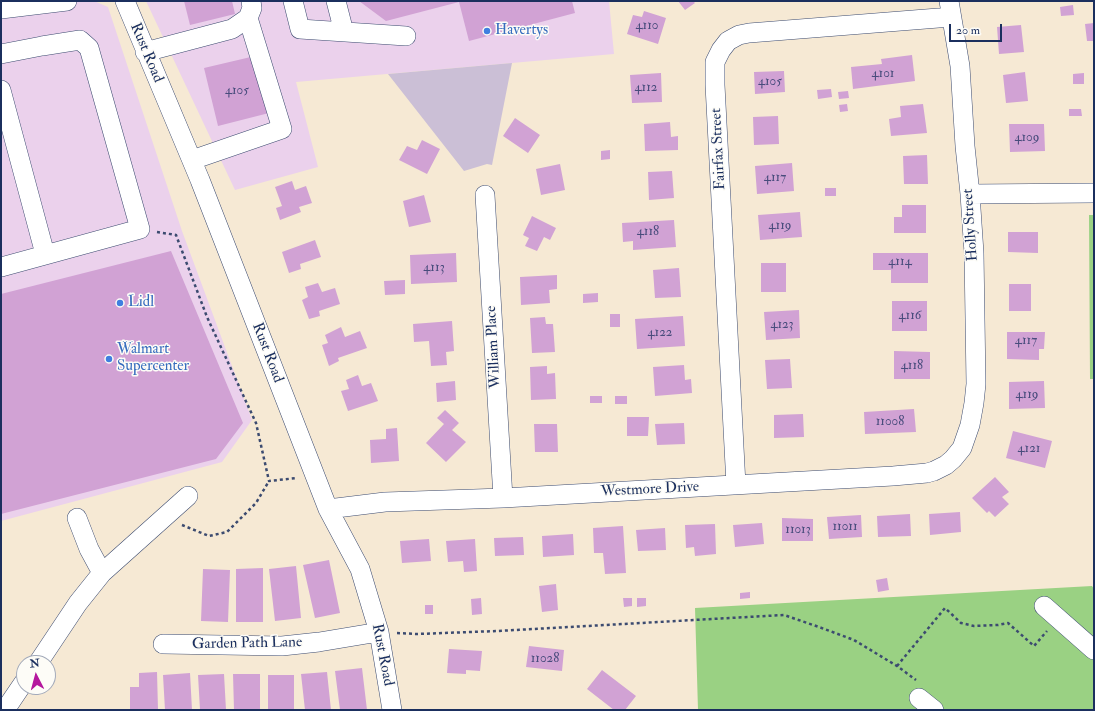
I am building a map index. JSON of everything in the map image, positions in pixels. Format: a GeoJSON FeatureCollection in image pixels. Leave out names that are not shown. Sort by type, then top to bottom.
{"type":"FeatureCollection","features":[{"type":"Feature","properties":{"kind":"street"},"geometry":{"type":"LineString","coordinates":[[1,9],[67,1]]}},
{"type":"Feature","properties":{"kind":"street","name":"Rust Road"},"geometry":{"type":"LineString","coordinates":[[125,1],[192,160],[328,509],[360,569],[379,632],[392,710]]}},
{"type":"Feature","properties":{"kind":"street"},"geometry":{"type":"LineString","coordinates":[[293,1],[300,29],[406,36]]}},
{"type":"Feature","properties":{"kind":"street"},"geometry":{"type":"LineString","coordinates":[[336,1],[344,32]]}},
{"type":"Feature","properties":{"kind":"street"},"geometry":{"type":"LineString","coordinates":[[146,52],[232,30],[250,9]]}},
{"type":"Feature","properties":{"kind":"street"},"geometry":{"type":"LineString","coordinates":[[192,160],[282,129],[250,9]]}},
{"type":"Feature","properties":{"kind":"street","name":"Holly Street"},"geometry":{"type":"LineString","coordinates":[[950,9],[960,66],[974,253],[976,384],[970,425],[962,448]]}},
{"type":"Feature","properties":{"kind":"street","name":"Fairfax Street"},"geometry":{"type":"LineString","coordinates":[[736,485],[716,85],[716,62],[721,50],[728,41],[739,35],[749,33],[950,9]]}},
{"type":"Feature","properties":{"kind":"street"},"geometry":{"type":"LineString","coordinates":[[1,54],[80,40],[89,48],[140,229],[1,267]]}},
{"type":"Feature","properties":{"kind":"street"},"geometry":{"type":"LineString","coordinates":[[1,90],[45,254]]}},
{"type":"Feature","properties":{"kind":"street"},"geometry":{"type":"LineString","coordinates":[[970,194],[1094,194]]}},
{"type":"Feature","properties":{"kind":"street","name":"William Place"},"geometry":{"type":"LineString","coordinates":[[484,195],[503,498]]}},
{"type":"Feature","properties":{"kind":"street","name":"Westmore Drive"},"geometry":{"type":"LineString","coordinates":[[328,509],[385,502],[503,498],[927,473],[946,466],[954,459],[962,448]]}},
{"type":"Feature","properties":{"kind":"street"},"geometry":{"type":"LineString","coordinates":[[43,655],[78,603],[102,573],[188,496]]}},
{"type":"Feature","properties":{"kind":"street"},"geometry":{"type":"LineString","coordinates":[[77,518],[89,549],[102,573]]}},
{"type":"Feature","properties":{"kind":"street"},"geometry":{"type":"LineString","coordinates":[[1051,612],[1094,650]]}},
{"type":"Feature","properties":{"kind":"street","name":"Garden Path Lane"},"geometry":{"type":"LineString","coordinates":[[163,644],[282,646],[319,642],[379,632]]}},
{"type":"Feature","properties":{"kind":"street"},"geometry":{"type":"LineString","coordinates":[[5,700],[16,690]]}},
{"type":"Feature","properties":{"kind":"street"},"geometry":{"type":"LineString","coordinates":[[918,698],[934,710]]}},
{"type":"Feature","properties":{"kind":"path"},"geometry":{"type":"LineString","coordinates":[[140,229],[176,235],[207,317],[256,424],[270,481],[256,503],[227,532],[209,536],[165,518]]}},
{"type":"Feature","properties":{"kind":"path"},"geometry":{"type":"LineString","coordinates":[[270,481],[315,476]]}},
{"type":"Feature","properties":{"kind":"path"},"geometry":{"type":"LineString","coordinates":[[897,666],[945,608],[961,623],[974,626],[1008,623],[1034,646],[1051,612]]}},
{"type":"Feature","properties":{"kind":"path"},"geometry":{"type":"LineString","coordinates":[[379,632],[417,634],[497,631],[784,615],[854,640],[897,666],[925,686],[918,698]]}},
{"type":"Feature","properties":{"kind":"shaded area"},"geometry":{"type":"Polygon","coordinates":[[[1,1],[94,1],[108,7],[182,231],[252,420],[222,462],[1,521],[1,1]]]}},
{"type":"Feature","properties":{"kind":"shaded area"},"geometry":{"type":"Polygon","coordinates":[[[146,1],[609,1],[614,54],[296,82],[318,167],[235,190],[146,1]]]}},
{"type":"Feature","properties":{"kind":"shaded area"},"geometry":{"type":"Polygon","coordinates":[[[512,63],[492,165],[487,164],[464,171],[388,74],[512,63]]]}},
{"type":"Feature","properties":{"kind":"green space"},"geometry":{"type":"Polygon","coordinates":[[[1089,215],[1094,215],[1094,379],[1090,379],[1089,215]]]}},
{"type":"Feature","properties":{"kind":"green space"},"geometry":{"type":"Polygon","coordinates":[[[1092,586],[1094,589],[1094,710],[698,710],[695,608],[1092,586]]]}},
{"type":"Feature","properties":{"kind":"building"},"geometry":{"type":"Polygon","coordinates":[[[184,1],[232,1],[235,14],[190,25],[184,1]]]}},
{"type":"Feature","properties":{"kind":"building","name":"Havertys"},"geometry":{"type":"Polygon","coordinates":[[[359,1],[572,1],[575,13],[469,41],[459,2],[386,21],[359,1]]]}},
{"type":"Feature","properties":{"kind":"building"},"geometry":{"type":"Polygon","coordinates":[[[678,1],[693,1],[695,3],[685,10],[678,1]]]}},
{"type":"Feature","properties":{"kind":"building"},"geometry":{"type":"Polygon","coordinates":[[[1073,5],[1074,15],[1061,16],[1060,7],[1073,5]]]}},
{"type":"Feature","properties":{"kind":"building"},"geometry":{"type":"Polygon","coordinates":[[[644,11],[666,18],[658,44],[627,34],[633,15],[642,17],[644,11]]]}},
{"type":"Feature","properties":{"kind":"building"},"geometry":{"type":"Polygon","coordinates":[[[1094,23],[1094,41],[1087,41],[1085,24],[1094,23]]]}},
{"type":"Feature","properties":{"kind":"building"},"geometry":{"type":"Polygon","coordinates":[[[1021,25],[1024,52],[999,54],[997,27],[1021,25]]]}},
{"type":"Feature","properties":{"kind":"building"},"geometry":{"type":"Polygon","coordinates":[[[912,55],[915,81],[853,89],[851,67],[882,64],[881,59],[912,55]]]}},
{"type":"Feature","properties":{"kind":"building"},"geometry":{"type":"Polygon","coordinates":[[[255,56],[269,113],[218,126],[204,68],[255,56]]]}},
{"type":"Feature","properties":{"kind":"building"},"geometry":{"type":"Polygon","coordinates":[[[784,71],[785,92],[755,94],[754,72],[784,71]]]}},
{"type":"Feature","properties":{"kind":"building"},"geometry":{"type":"Polygon","coordinates":[[[1025,72],[1028,101],[1006,103],[1003,75],[1025,72]]]}},
{"type":"Feature","properties":{"kind":"building"},"geometry":{"type":"Polygon","coordinates":[[[661,73],[662,102],[632,103],[630,75],[661,73]]]}},
{"type":"Feature","properties":{"kind":"building"},"geometry":{"type":"Polygon","coordinates":[[[1084,73],[1084,84],[1073,84],[1073,74],[1084,73]]]}},
{"type":"Feature","properties":{"kind":"building"},"geometry":{"type":"Polygon","coordinates":[[[831,89],[832,97],[818,99],[817,90],[831,89]]]}},
{"type":"Feature","properties":{"kind":"building"},"geometry":{"type":"Polygon","coordinates":[[[848,91],[849,98],[839,99],[838,92],[848,91]]]}},
{"type":"Feature","properties":{"kind":"building"},"geometry":{"type":"Polygon","coordinates":[[[847,104],[848,111],[840,112],[839,105],[847,104]]]}},
{"type":"Feature","properties":{"kind":"building"},"geometry":{"type":"Polygon","coordinates":[[[923,104],[927,133],[891,136],[889,119],[901,117],[900,106],[923,104]]]}},
{"type":"Feature","properties":{"kind":"building"},"geometry":{"type":"Polygon","coordinates":[[[1069,109],[1081,109],[1082,116],[1069,116],[1069,109]]]}},
{"type":"Feature","properties":{"kind":"building"},"geometry":{"type":"Polygon","coordinates":[[[778,116],[779,144],[754,145],[753,117],[778,116]]]}},
{"type":"Feature","properties":{"kind":"building"},"geometry":{"type":"Polygon","coordinates":[[[515,118],[540,135],[528,153],[503,136],[515,118]]]}},
{"type":"Feature","properties":{"kind":"building"},"geometry":{"type":"Polygon","coordinates":[[[670,122],[671,137],[678,136],[678,150],[645,151],[644,124],[670,122]]]}},
{"type":"Feature","properties":{"kind":"building"},"geometry":{"type":"Polygon","coordinates":[[[1009,124],[1044,124],[1045,151],[1010,152],[1009,124]]]}},
{"type":"Feature","properties":{"kind":"building"},"geometry":{"type":"Polygon","coordinates":[[[422,140],[440,149],[427,174],[399,160],[407,146],[417,150],[422,140]]]}},
{"type":"Feature","properties":{"kind":"building"},"geometry":{"type":"Polygon","coordinates":[[[610,150],[610,159],[601,160],[601,151],[610,150]]]}},
{"type":"Feature","properties":{"kind":"building"},"geometry":{"type":"Polygon","coordinates":[[[927,155],[928,184],[904,184],[903,156],[927,155]]]}},
{"type":"Feature","properties":{"kind":"building"},"geometry":{"type":"Polygon","coordinates":[[[792,163],[794,191],[757,194],[755,166],[792,163]]]}},
{"type":"Feature","properties":{"kind":"building"},"geometry":{"type":"Polygon","coordinates":[[[560,164],[565,190],[541,195],[536,169],[560,164]]]}},
{"type":"Feature","properties":{"kind":"building"},"geometry":{"type":"Polygon","coordinates":[[[672,171],[674,198],[649,200],[648,172],[672,171]]]}},
{"type":"Feature","properties":{"kind":"building"},"geometry":{"type":"Polygon","coordinates":[[[292,181],[295,190],[306,186],[312,203],[299,207],[301,212],[280,220],[276,208],[282,206],[275,187],[292,181]]]}},
{"type":"Feature","properties":{"kind":"building"},"geometry":{"type":"Polygon","coordinates":[[[825,188],[836,188],[836,196],[825,196],[825,188]]]}},
{"type":"Feature","properties":{"kind":"building"},"geometry":{"type":"Polygon","coordinates":[[[424,195],[431,222],[409,227],[403,201],[424,195]]]}},
{"type":"Feature","properties":{"kind":"building"},"geometry":{"type":"Polygon","coordinates":[[[902,205],[926,205],[926,233],[894,233],[894,217],[902,217],[902,205]]]}},
{"type":"Feature","properties":{"kind":"building"},"geometry":{"type":"Polygon","coordinates":[[[800,212],[802,237],[760,240],[758,215],[800,212]]]}},
{"type":"Feature","properties":{"kind":"building"},"geometry":{"type":"Polygon","coordinates":[[[532,216],[556,228],[550,240],[544,237],[537,251],[525,246],[529,238],[523,235],[532,216]]]}},
{"type":"Feature","properties":{"kind":"building"},"geometry":{"type":"Polygon","coordinates":[[[674,220],[676,247],[633,250],[633,241],[623,242],[622,223],[674,220]]]}},
{"type":"Feature","properties":{"kind":"building"},"geometry":{"type":"Polygon","coordinates":[[[1008,232],[1038,232],[1038,253],[1008,252],[1008,232]]]}},
{"type":"Feature","properties":{"kind":"building"},"geometry":{"type":"Polygon","coordinates":[[[315,240],[321,257],[300,264],[301,269],[289,273],[282,252],[315,240]]]}},
{"type":"Feature","properties":{"kind":"building","name":"Walmart Supercenter"},"geometry":{"type":"Polygon","coordinates":[[[171,251],[243,423],[216,459],[1,514],[1,294],[171,251]]]}},
{"type":"Feature","properties":{"kind":"building"},"geometry":{"type":"Polygon","coordinates":[[[456,253],[457,282],[411,284],[410,255],[456,253]]]}},
{"type":"Feature","properties":{"kind":"building"},"geometry":{"type":"Polygon","coordinates":[[[873,253],[928,253],[928,283],[891,283],[891,270],[873,270],[873,253]]]}},
{"type":"Feature","properties":{"kind":"building"},"geometry":{"type":"Polygon","coordinates":[[[761,263],[786,263],[786,292],[761,292],[761,263]]]}},
{"type":"Feature","properties":{"kind":"building"},"geometry":{"type":"Polygon","coordinates":[[[679,268],[681,297],[655,298],[653,270],[679,268]]]}},
{"type":"Feature","properties":{"kind":"building"},"geometry":{"type":"Polygon","coordinates":[[[557,275],[557,289],[549,290],[550,303],[521,305],[520,277],[557,275]]]}},
{"type":"Feature","properties":{"kind":"building"},"geometry":{"type":"Polygon","coordinates":[[[405,280],[405,294],[385,295],[384,281],[405,280]]]}},
{"type":"Feature","properties":{"kind":"building"},"geometry":{"type":"Polygon","coordinates":[[[318,283],[322,292],[335,288],[340,304],[319,311],[320,316],[309,319],[302,300],[308,297],[305,287],[318,283]]]}},
{"type":"Feature","properties":{"kind":"building"},"geometry":{"type":"Polygon","coordinates":[[[1009,284],[1031,284],[1031,311],[1009,311],[1009,284]]]}},
{"type":"Feature","properties":{"kind":"building"},"geometry":{"type":"Polygon","coordinates":[[[598,293],[598,302],[583,303],[583,294],[598,293]]]}},
{"type":"Feature","properties":{"kind":"building"},"geometry":{"type":"Polygon","coordinates":[[[892,301],[927,301],[927,331],[892,331],[892,301]]]}},
{"type":"Feature","properties":{"kind":"building"},"geometry":{"type":"Polygon","coordinates":[[[799,310],[800,338],[766,340],[764,312],[799,310]]]}},
{"type":"Feature","properties":{"kind":"building"},"geometry":{"type":"Polygon","coordinates":[[[610,314],[620,314],[620,327],[610,327],[610,314]]]}},
{"type":"Feature","properties":{"kind":"building"},"geometry":{"type":"Polygon","coordinates":[[[683,316],[685,346],[637,349],[635,319],[683,316]]]}},
{"type":"Feature","properties":{"kind":"building"},"geometry":{"type":"Polygon","coordinates":[[[545,317],[546,324],[553,324],[555,352],[532,353],[530,318],[545,317]]]}},
{"type":"Feature","properties":{"kind":"building"},"geometry":{"type":"Polygon","coordinates":[[[452,321],[454,351],[446,352],[447,365],[431,366],[429,341],[414,342],[413,324],[452,321]]]}},
{"type":"Feature","properties":{"kind":"building"},"geometry":{"type":"Polygon","coordinates":[[[341,327],[345,337],[360,331],[367,348],[338,358],[339,361],[329,366],[322,345],[328,343],[325,335],[341,327]]]}},
{"type":"Feature","properties":{"kind":"building"},"geometry":{"type":"Polygon","coordinates":[[[1007,332],[1045,332],[1044,349],[1039,349],[1039,360],[1007,359],[1007,332]]]}},
{"type":"Feature","properties":{"kind":"building"},"geometry":{"type":"Polygon","coordinates":[[[894,351],[930,352],[930,379],[894,379],[894,351]]]}},
{"type":"Feature","properties":{"kind":"building"},"geometry":{"type":"Polygon","coordinates":[[[790,359],[792,388],[767,389],[765,360],[790,359]]]}},
{"type":"Feature","properties":{"kind":"building"},"geometry":{"type":"Polygon","coordinates":[[[684,365],[685,380],[691,379],[692,393],[655,396],[653,367],[684,365]]]}},
{"type":"Feature","properties":{"kind":"building"},"geometry":{"type":"Polygon","coordinates":[[[547,366],[547,374],[555,373],[556,399],[531,400],[530,367],[547,366]]]}},
{"type":"Feature","properties":{"kind":"building"},"geometry":{"type":"Polygon","coordinates":[[[358,375],[362,386],[371,383],[378,401],[348,411],[341,391],[349,389],[346,380],[358,375]]]}},
{"type":"Feature","properties":{"kind":"building"},"geometry":{"type":"Polygon","coordinates":[[[455,381],[456,400],[437,402],[436,383],[455,381]]]}},
{"type":"Feature","properties":{"kind":"building"},"geometry":{"type":"Polygon","coordinates":[[[1044,381],[1045,408],[1009,409],[1009,382],[1044,381]]]}},
{"type":"Feature","properties":{"kind":"building"},"geometry":{"type":"Polygon","coordinates":[[[590,396],[602,396],[602,403],[590,403],[590,396]]]}},
{"type":"Feature","properties":{"kind":"building"},"geometry":{"type":"Polygon","coordinates":[[[615,396],[627,396],[627,404],[615,404],[615,396]]]}},
{"type":"Feature","properties":{"kind":"building"},"geometry":{"type":"Polygon","coordinates":[[[914,409],[916,432],[865,434],[864,412],[914,409]]]}},
{"type":"Feature","properties":{"kind":"building"},"geometry":{"type":"Polygon","coordinates":[[[445,410],[459,423],[452,430],[466,442],[446,462],[426,443],[444,424],[437,418],[445,410]]]}},
{"type":"Feature","properties":{"kind":"building"},"geometry":{"type":"Polygon","coordinates":[[[803,414],[804,437],[774,438],[774,415],[803,414]]]}},
{"type":"Feature","properties":{"kind":"building"},"geometry":{"type":"Polygon","coordinates":[[[627,417],[649,417],[648,436],[627,436],[627,417]]]}},
{"type":"Feature","properties":{"kind":"building"},"geometry":{"type":"Polygon","coordinates":[[[684,423],[685,444],[657,445],[655,424],[684,423]]]}},
{"type":"Feature","properties":{"kind":"building"},"geometry":{"type":"Polygon","coordinates":[[[534,424],[557,424],[558,452],[535,452],[534,424]]]}},
{"type":"Feature","properties":{"kind":"building"},"geometry":{"type":"Polygon","coordinates":[[[397,428],[399,461],[371,463],[370,440],[386,439],[386,429],[397,428]]]}},
{"type":"Feature","properties":{"kind":"building"},"geometry":{"type":"Polygon","coordinates":[[[1013,431],[1052,441],[1045,468],[1006,458],[1013,431]]]}},
{"type":"Feature","properties":{"kind":"building"},"geometry":{"type":"Polygon","coordinates":[[[995,477],[1009,492],[1002,497],[1009,504],[995,517],[989,511],[987,513],[972,498],[995,477]]]}},
{"type":"Feature","properties":{"kind":"building"},"geometry":{"type":"Polygon","coordinates":[[[960,512],[961,532],[930,535],[929,514],[960,512]]]}},
{"type":"Feature","properties":{"kind":"building"},"geometry":{"type":"Polygon","coordinates":[[[910,514],[911,536],[878,537],[877,516],[910,514]]]}},
{"type":"Feature","properties":{"kind":"building"},"geometry":{"type":"Polygon","coordinates":[[[861,515],[862,537],[829,539],[827,517],[861,515]]]}},
{"type":"Feature","properties":{"kind":"building"},"geometry":{"type":"Polygon","coordinates":[[[782,518],[813,519],[813,541],[782,541],[782,518]]]}},
{"type":"Feature","properties":{"kind":"building"},"geometry":{"type":"Polygon","coordinates":[[[762,523],[764,544],[735,547],[733,525],[762,523]]]}},
{"type":"Feature","properties":{"kind":"building"},"geometry":{"type":"Polygon","coordinates":[[[715,524],[716,554],[695,556],[694,547],[686,548],[685,525],[715,524]]]}},
{"type":"Feature","properties":{"kind":"building"},"geometry":{"type":"Polygon","coordinates":[[[623,526],[626,573],[605,574],[603,553],[594,553],[593,528],[623,526]]]}},
{"type":"Feature","properties":{"kind":"building"},"geometry":{"type":"Polygon","coordinates":[[[665,528],[666,550],[638,551],[636,530],[665,528]]]}},
{"type":"Feature","properties":{"kind":"building"},"geometry":{"type":"Polygon","coordinates":[[[573,534],[574,555],[543,557],[542,536],[573,534]]]}},
{"type":"Feature","properties":{"kind":"building"},"geometry":{"type":"Polygon","coordinates":[[[523,537],[524,555],[495,556],[494,538],[523,537]]]}},
{"type":"Feature","properties":{"kind":"building"},"geometry":{"type":"Polygon","coordinates":[[[429,539],[431,561],[402,563],[400,541],[429,539]]]}},
{"type":"Feature","properties":{"kind":"building"},"geometry":{"type":"Polygon","coordinates":[[[475,539],[477,571],[464,572],[463,561],[448,562],[446,541],[475,539]]]}},
{"type":"Feature","properties":{"kind":"building"},"geometry":{"type":"Polygon","coordinates":[[[329,560],[340,613],[315,618],[303,565],[329,560]]]}},
{"type":"Feature","properties":{"kind":"building"},"geometry":{"type":"Polygon","coordinates":[[[296,566],[301,618],[275,621],[269,569],[296,566]]]}},
{"type":"Feature","properties":{"kind":"building"},"geometry":{"type":"Polygon","coordinates":[[[263,568],[263,622],[236,622],[236,569],[263,568]]]}},
{"type":"Feature","properties":{"kind":"building"},"geometry":{"type":"Polygon","coordinates":[[[203,569],[230,570],[228,622],[201,621],[203,569]]]}},
{"type":"Feature","properties":{"kind":"building"},"geometry":{"type":"Polygon","coordinates":[[[887,578],[889,590],[878,592],[876,580],[887,578]]]}},
{"type":"Feature","properties":{"kind":"building"},"geometry":{"type":"Polygon","coordinates":[[[556,584],[558,610],[542,612],[539,586],[556,584]]]}},
{"type":"Feature","properties":{"kind":"building"},"geometry":{"type":"Polygon","coordinates":[[[750,592],[750,598],[740,599],[740,593],[750,592]]]}},
{"type":"Feature","properties":{"kind":"building"},"geometry":{"type":"Polygon","coordinates":[[[481,598],[482,614],[472,615],[471,599],[481,598]]]}},
{"type":"Feature","properties":{"kind":"building"},"geometry":{"type":"Polygon","coordinates":[[[623,598],[632,598],[632,606],[624,607],[623,598]]]}},
{"type":"Feature","properties":{"kind":"building"},"geometry":{"type":"Polygon","coordinates":[[[637,598],[646,598],[646,606],[637,607],[637,598]]]}},
{"type":"Feature","properties":{"kind":"building"},"geometry":{"type":"Polygon","coordinates":[[[425,605],[433,605],[433,614],[425,614],[425,605]]]}},
{"type":"Feature","properties":{"kind":"building"},"geometry":{"type":"Polygon","coordinates":[[[529,646],[564,650],[562,671],[526,667],[529,646]]]}},
{"type":"Feature","properties":{"kind":"building"},"geometry":{"type":"Polygon","coordinates":[[[449,649],[482,651],[480,671],[466,670],[466,674],[447,673],[449,649]]]}},
{"type":"Feature","properties":{"kind":"building"},"geometry":{"type":"Polygon","coordinates":[[[362,668],[367,710],[340,710],[335,671],[362,668]]]}},
{"type":"Feature","properties":{"kind":"building"},"geometry":{"type":"Polygon","coordinates":[[[602,670],[636,696],[625,710],[614,710],[587,689],[602,670]]]}},
{"type":"Feature","properties":{"kind":"building"},"geometry":{"type":"Polygon","coordinates":[[[157,672],[158,710],[130,710],[130,687],[139,687],[139,673],[157,672]]]}},
{"type":"Feature","properties":{"kind":"building"},"geometry":{"type":"Polygon","coordinates":[[[327,672],[331,710],[305,710],[301,674],[327,672]]]}},
{"type":"Feature","properties":{"kind":"building"},"geometry":{"type":"Polygon","coordinates":[[[190,673],[192,710],[165,710],[163,675],[190,673]]]}},
{"type":"Feature","properties":{"kind":"building"},"geometry":{"type":"Polygon","coordinates":[[[224,674],[226,710],[200,710],[198,675],[224,674]]]}},
{"type":"Feature","properties":{"kind":"building"},"geometry":{"type":"Polygon","coordinates":[[[233,674],[260,674],[260,710],[234,710],[233,674]]]}},
{"type":"Feature","properties":{"kind":"building"},"geometry":{"type":"Polygon","coordinates":[[[268,675],[294,675],[294,710],[268,710],[268,675]]]}},
{"type":"Feature","properties":{"kind":"place","name":"Havertys"},"geometry":{"type":"Point","coordinates":[487,31]}},
{"type":"Feature","properties":{"kind":"place","name":"Lidl"},"geometry":{"type":"Point","coordinates":[120,303]}},
{"type":"Feature","properties":{"kind":"place","name":"Walmart Supercenter"},"geometry":{"type":"Point","coordinates":[109,359]}}]}
